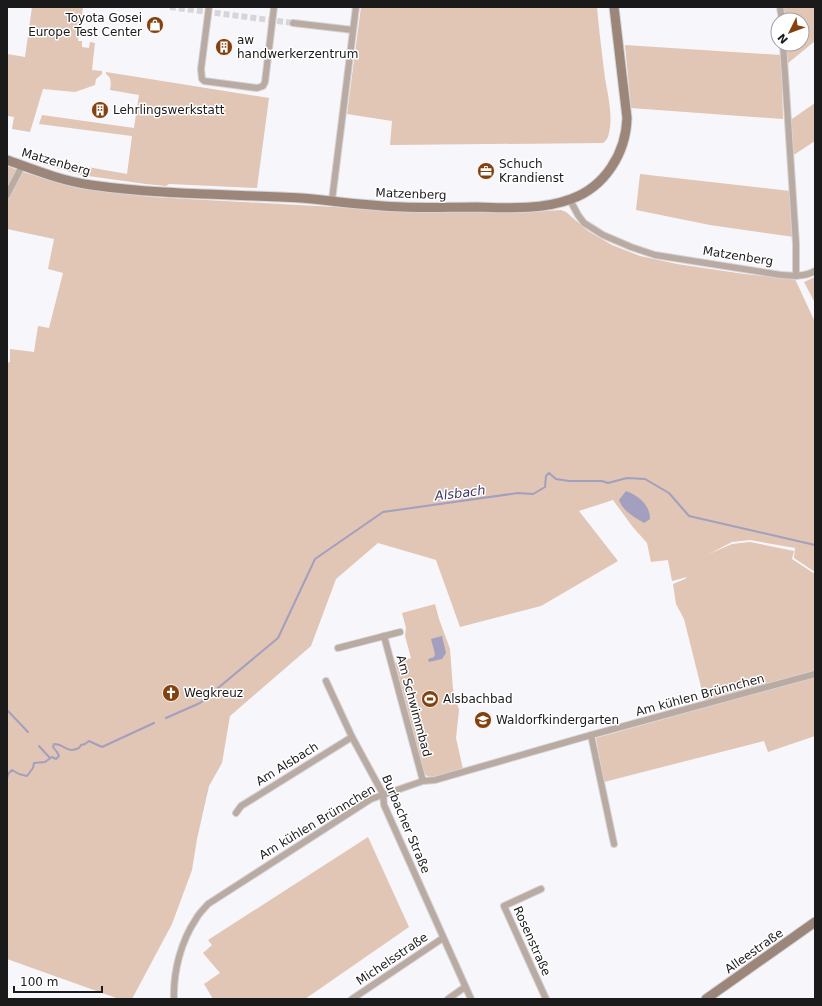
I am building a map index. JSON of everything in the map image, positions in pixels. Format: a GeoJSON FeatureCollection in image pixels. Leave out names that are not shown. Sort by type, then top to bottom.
{"type":"FeatureCollection","features":[{"type":"Feature","properties":{"kind":"street"},"geometry":{"type":"LineString","coordinates":[[209,7],[201,69],[202,79],[204,81],[257,88],[262,86],[265,82],[274,7]]}},
{"type":"Feature","properties":{"kind":"street"},"geometry":{"type":"LineString","coordinates":[[332,200],[356,7]]}},
{"type":"Feature","properties":{"kind":"street"},"geometry":{"type":"LineString","coordinates":[[570,200],[589,190],[604,177],[614,164],[626,133],[626,112],[614,7]]}},
{"type":"Feature","properties":{"kind":"street"},"geometry":{"type":"LineString","coordinates":[[293,23],[353,30]]}},
{"type":"Feature","properties":{"kind":"street"},"geometry":{"type":"LineString","coordinates":[[784,52],[796,238],[796,276]]}},
{"type":"Feature","properties":{"kind":"street","name":"Matzenberg"},"geometry":{"type":"LineString","coordinates":[[7,160],[55,177],[91,185],[164,192],[332,200],[404,208],[506,208],[547,206],[570,200],[584,223],[603,235],[655,255],[796,276],[815,271]]}},
{"type":"Feature","properties":{"kind":"street"},"geometry":{"type":"LineString","coordinates":[[7,195],[22,166]]}},
{"type":"Feature","properties":{"kind":"street"},"geometry":{"type":"LineString","coordinates":[[338,648],[400,632]]}},
{"type":"Feature","properties":{"kind":"street","name":"Am Schwimmbad"},"geometry":{"type":"LineString","coordinates":[[384,636],[423,781]]}},
{"type":"Feature","properties":{"kind":"street","name":"Am kühlen Brünnchen"},"geometry":{"type":"LineString","coordinates":[[174,999],[175,979],[186,937],[196,918],[208,904],[371,800],[383,794],[423,781],[435,780],[815,674]]}},
{"type":"Feature","properties":{"kind":"street","name":"Burbacher Straße"},"geometry":{"type":"LineString","coordinates":[[326,681],[352,737],[383,794],[384,805],[471,999]]}},
{"type":"Feature","properties":{"kind":"street"},"geometry":{"type":"LineString","coordinates":[[592,735],[614,844]]}},
{"type":"Feature","properties":{"kind":"street","name":"Am Alsbach"},"geometry":{"type":"LineString","coordinates":[[236,813],[241,806],[352,737]]}},
{"type":"Feature","properties":{"kind":"street","name":"Rosenstraße"},"geometry":{"type":"LineString","coordinates":[[540,889],[504,906],[546,999]]}},
{"type":"Feature","properties":{"kind":"street","name":"Alleestraße"},"geometry":{"type":"LineString","coordinates":[[706,999],[815,922]]}},
{"type":"Feature","properties":{"kind":"street","name":"Michelsstraße"},"geometry":{"type":"LineString","coordinates":[[352,999],[443,938]]}},
{"type":"Feature","properties":{"kind":"street"},"geometry":{"type":"LineString","coordinates":[[448,999],[465,987]]}},
{"type":"Feature","properties":{"kind":"shaded area"},"geometry":{"type":"Polygon","coordinates":[[[32,7],[83,7],[78,41],[82,41],[82,47],[89,48],[90,42],[95,43],[92,70],[102,71],[102,74],[96,79],[95,85],[75,92],[43,89],[30,132],[12,129],[14,117],[7,116],[7,54],[25,57],[32,7]]]}},
{"type":"Feature","properties":{"kind":"shaded area"},"geometry":{"type":"Polygon","coordinates":[[[361,7],[597,7],[605,78],[609,98],[610,126],[606,140],[603,143],[390,145],[392,121],[347,114],[361,7]]]}},
{"type":"Feature","properties":{"kind":"shaded area"},"geometry":{"type":"Polygon","coordinates":[[[783,7],[815,7],[815,41],[810,45],[810,12],[783,12],[783,7]]]}},
{"type":"Feature","properties":{"kind":"shaded area"},"geometry":{"type":"Polygon","coordinates":[[[625,45],[781,55],[783,119],[631,108],[625,45]]]}},
{"type":"Feature","properties":{"kind":"shaded area"},"geometry":{"type":"Polygon","coordinates":[[[786,52],[802,52],[787,64],[786,52]]]}},
{"type":"Feature","properties":{"kind":"shaded area"},"geometry":{"type":"Polygon","coordinates":[[[106,72],[269,98],[257,188],[169,184],[166,186],[146,184],[81,175],[36,162],[37,158],[127,174],[132,136],[39,124],[42,115],[134,128],[139,95],[110,90],[111,81],[106,72]]]}},
{"type":"Feature","properties":{"kind":"shaded area"},"geometry":{"type":"Polygon","coordinates":[[[815,103],[815,141],[792,156],[789,121],[815,103]]]}},
{"type":"Feature","properties":{"kind":"shaded area"},"geometry":{"type":"Polygon","coordinates":[[[7,166],[75,187],[152,197],[406,211],[497,211],[516,213],[561,210],[566,212],[588,231],[612,245],[640,256],[677,264],[744,274],[795,279],[815,322],[815,572],[794,558],[795,548],[750,540],[732,542],[709,554],[732,544],[750,542],[794,551],[792,559],[815,574],[815,671],[705,703],[684,619],[676,604],[673,584],[687,577],[672,581],[668,560],[651,562],[647,543],[632,526],[613,500],[579,511],[618,561],[541,606],[460,627],[436,560],[378,543],[336,579],[311,646],[230,716],[222,763],[209,786],[197,839],[192,870],[172,924],[132,999],[119,999],[7,959],[7,363],[10,362],[10,349],[34,352],[38,326],[49,328],[63,273],[48,269],[54,239],[7,229],[7,166]]]}},
{"type":"Feature","properties":{"kind":"shaded area"},"geometry":{"type":"Polygon","coordinates":[[[640,174],[790,191],[794,237],[710,225],[636,210],[640,174]]]}},
{"type":"Feature","properties":{"kind":"shaded area"},"geometry":{"type":"Polygon","coordinates":[[[815,277],[815,303],[804,282],[815,277]]]}},
{"type":"Feature","properties":{"kind":"shaded area"},"geometry":{"type":"Polygon","coordinates":[[[626,491],[639,498],[646,505],[650,514],[650,519],[644,523],[623,507],[619,500],[626,491]]]}},
{"type":"Feature","properties":{"kind":"shaded area","name":"Alsbachbad"},"geometry":{"type":"Polygon","coordinates":[[[435,604],[450,649],[453,689],[459,710],[456,738],[463,769],[438,777],[424,774],[395,663],[411,658],[405,636],[406,628],[402,613],[435,604]]]}},
{"type":"Feature","properties":{"kind":"shaded area"},"geometry":{"type":"Polygon","coordinates":[[[442,636],[446,653],[442,659],[429,662],[428,659],[434,657],[435,654],[431,639],[442,636]]]}},
{"type":"Feature","properties":{"kind":"shaded area"},"geometry":{"type":"Polygon","coordinates":[[[815,677],[815,736],[768,752],[764,741],[604,782],[596,738],[815,677]]]}},
{"type":"Feature","properties":{"kind":"shaded area"},"geometry":{"type":"Polygon","coordinates":[[[368,837],[409,927],[305,999],[213,999],[204,984],[220,973],[203,953],[212,945],[208,940],[368,837]]]}},
{"type":"Feature","properties":{"kind":"waterway","name":"Alsbach"},"geometry":{"type":"LineString","coordinates":[[166,718],[200,703],[278,638],[315,559],[383,512],[518,493],[533,494],[545,487],[546,476],[549,473],[556,479],[569,481],[602,481],[608,483],[627,478],[645,479],[669,493],[689,516],[815,545]]}},
{"type":"Feature","properties":{"kind":"waterway"},"geometry":{"type":"LineString","coordinates":[[7,710],[28,732]]}},
{"type":"Feature","properties":{"kind":"waterway","name":"Alsbach"},"geometry":{"type":"LineString","coordinates":[[7,779],[8,774],[12,770],[27,776],[33,768],[34,763],[45,762],[52,757],[56,759],[59,756],[53,747],[54,744],[75,750],[89,741],[102,747],[154,723]]}},
{"type":"Feature","properties":{"kind":"waterway"},"geometry":{"type":"LineString","coordinates":[[39,746],[50,758]]}},
{"type":"Feature","properties":{"kind":"tunnel"},"geometry":{"type":"LineString","coordinates":[[170,7],[293,23]]}},
{"type":"Feature","properties":{"kind":"place","name":"Toyota Gosei Europe Test Center"},"geometry":{"type":"Point","coordinates":[155,25]}},
{"type":"Feature","properties":{"kind":"place","name":"aw handwerkerzentrum"},"geometry":{"type":"Point","coordinates":[224,47]}},
{"type":"Feature","properties":{"kind":"place","name":"Lehrlingswerkstatt"},"geometry":{"type":"Point","coordinates":[100,110]}},
{"type":"Feature","properties":{"kind":"place","name":"Schuch Krandienst"},"geometry":{"type":"Point","coordinates":[486,171]}},
{"type":"Feature","properties":{"kind":"place","name":"Wegkreuz"},"geometry":{"type":"Point","coordinates":[171,693]}},
{"type":"Feature","properties":{"kind":"place","name":"Alsbachbad"},"geometry":{"type":"Point","coordinates":[430,699]}},
{"type":"Feature","properties":{"kind":"place","name":"Waldorfkindergarten"},"geometry":{"type":"Point","coordinates":[483,720]}}]}
